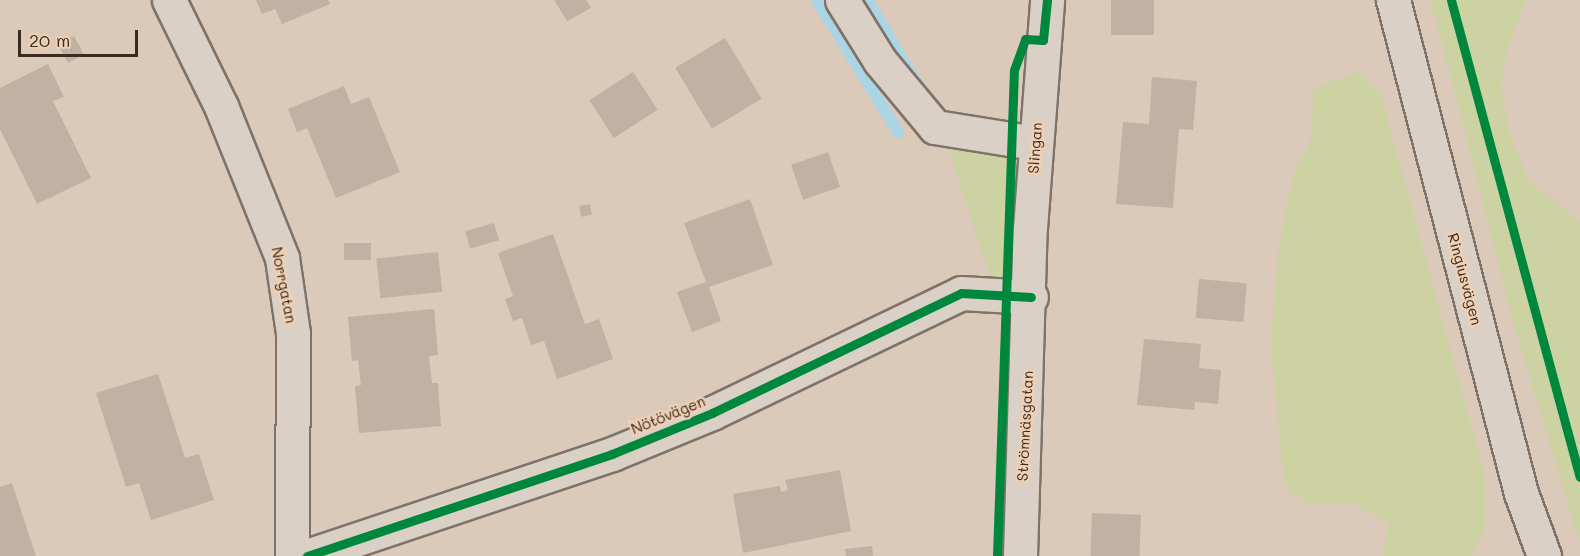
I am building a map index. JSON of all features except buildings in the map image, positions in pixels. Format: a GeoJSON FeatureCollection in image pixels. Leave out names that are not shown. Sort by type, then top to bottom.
{"type":"FeatureCollection","features":[{"type":"Feature","properties":{"kind":"street","name":"Norrgatan"},"geometry":{"type":"LineString","coordinates":[[169,0],[226,117],[282,258],[293,333],[292,556]]}},
{"type":"Feature","properties":{"kind":"street"},"geometry":{"type":"LineString","coordinates":[[842,0],[880,61],[935,128],[1035,143]]}},
{"type":"Feature","properties":{"kind":"street","name":"Slingan"},"geometry":{"type":"LineString","coordinates":[[1031,297],[1035,143],[1047,0]]}},
{"type":"Feature","properties":{"kind":"street","name":"Ringiusvägen"},"geometry":{"type":"LineString","coordinates":[[1393,0],[1521,494],[1544,556]]}},
{"type":"Feature","properties":{"kind":"street","name":"Nötövägen"},"geometry":{"type":"LineString","coordinates":[[307,556],[622,450],[712,413],[961,293],[1031,297]]}},
{"type":"Feature","properties":{"kind":"street","name":"Strömnäsgatan"},"geometry":{"type":"LineString","coordinates":[[1020,556],[1031,297]]}},
{"type":"Feature","properties":{"kind":"green space"},"geometry":{"type":"Polygon","coordinates":[[[1431,0],[1526,0],[1509,43],[1501,82],[1509,132],[1529,181],[1580,222],[1580,544],[1513,322],[1431,0]]]}},
{"type":"Feature","properties":{"kind":"green space"},"geometry":{"type":"Polygon","coordinates":[[[1358,71],[1381,94],[1486,481],[1485,529],[1470,556],[1383,556],[1389,523],[1354,504],[1307,503],[1289,491],[1283,475],[1271,346],[1278,252],[1294,172],[1310,143],[1314,89],[1358,71]]]}},
{"type":"Feature","properties":{"kind":"green space"},"geometry":{"type":"Polygon","coordinates":[[[944,136],[1047,150],[1034,282],[992,282],[944,136]]]}},
{"type":"Feature","properties":{"kind":"waterway"},"geometry":{"type":"LineString","coordinates":[[817,0],[898,132]]}},
{"type":"Feature","properties":{"kind":"waterway"},"geometry":{"type":"LineString","coordinates":[[867,0],[917,84]]}},
{"type":"Feature","properties":{"kind":"cycle path"},"geometry":{"type":"LineString","coordinates":[[997,556],[1014,70],[1025,39],[1043,40],[1047,0]]}},
{"type":"Feature","properties":{"kind":"cycle path"},"geometry":{"type":"LineString","coordinates":[[1451,0],[1580,477]]}},
{"type":"Feature","properties":{"kind":"cycle path"},"geometry":{"type":"LineString","coordinates":[[307,556],[612,454],[712,413],[961,293],[1031,297]]}}]}
